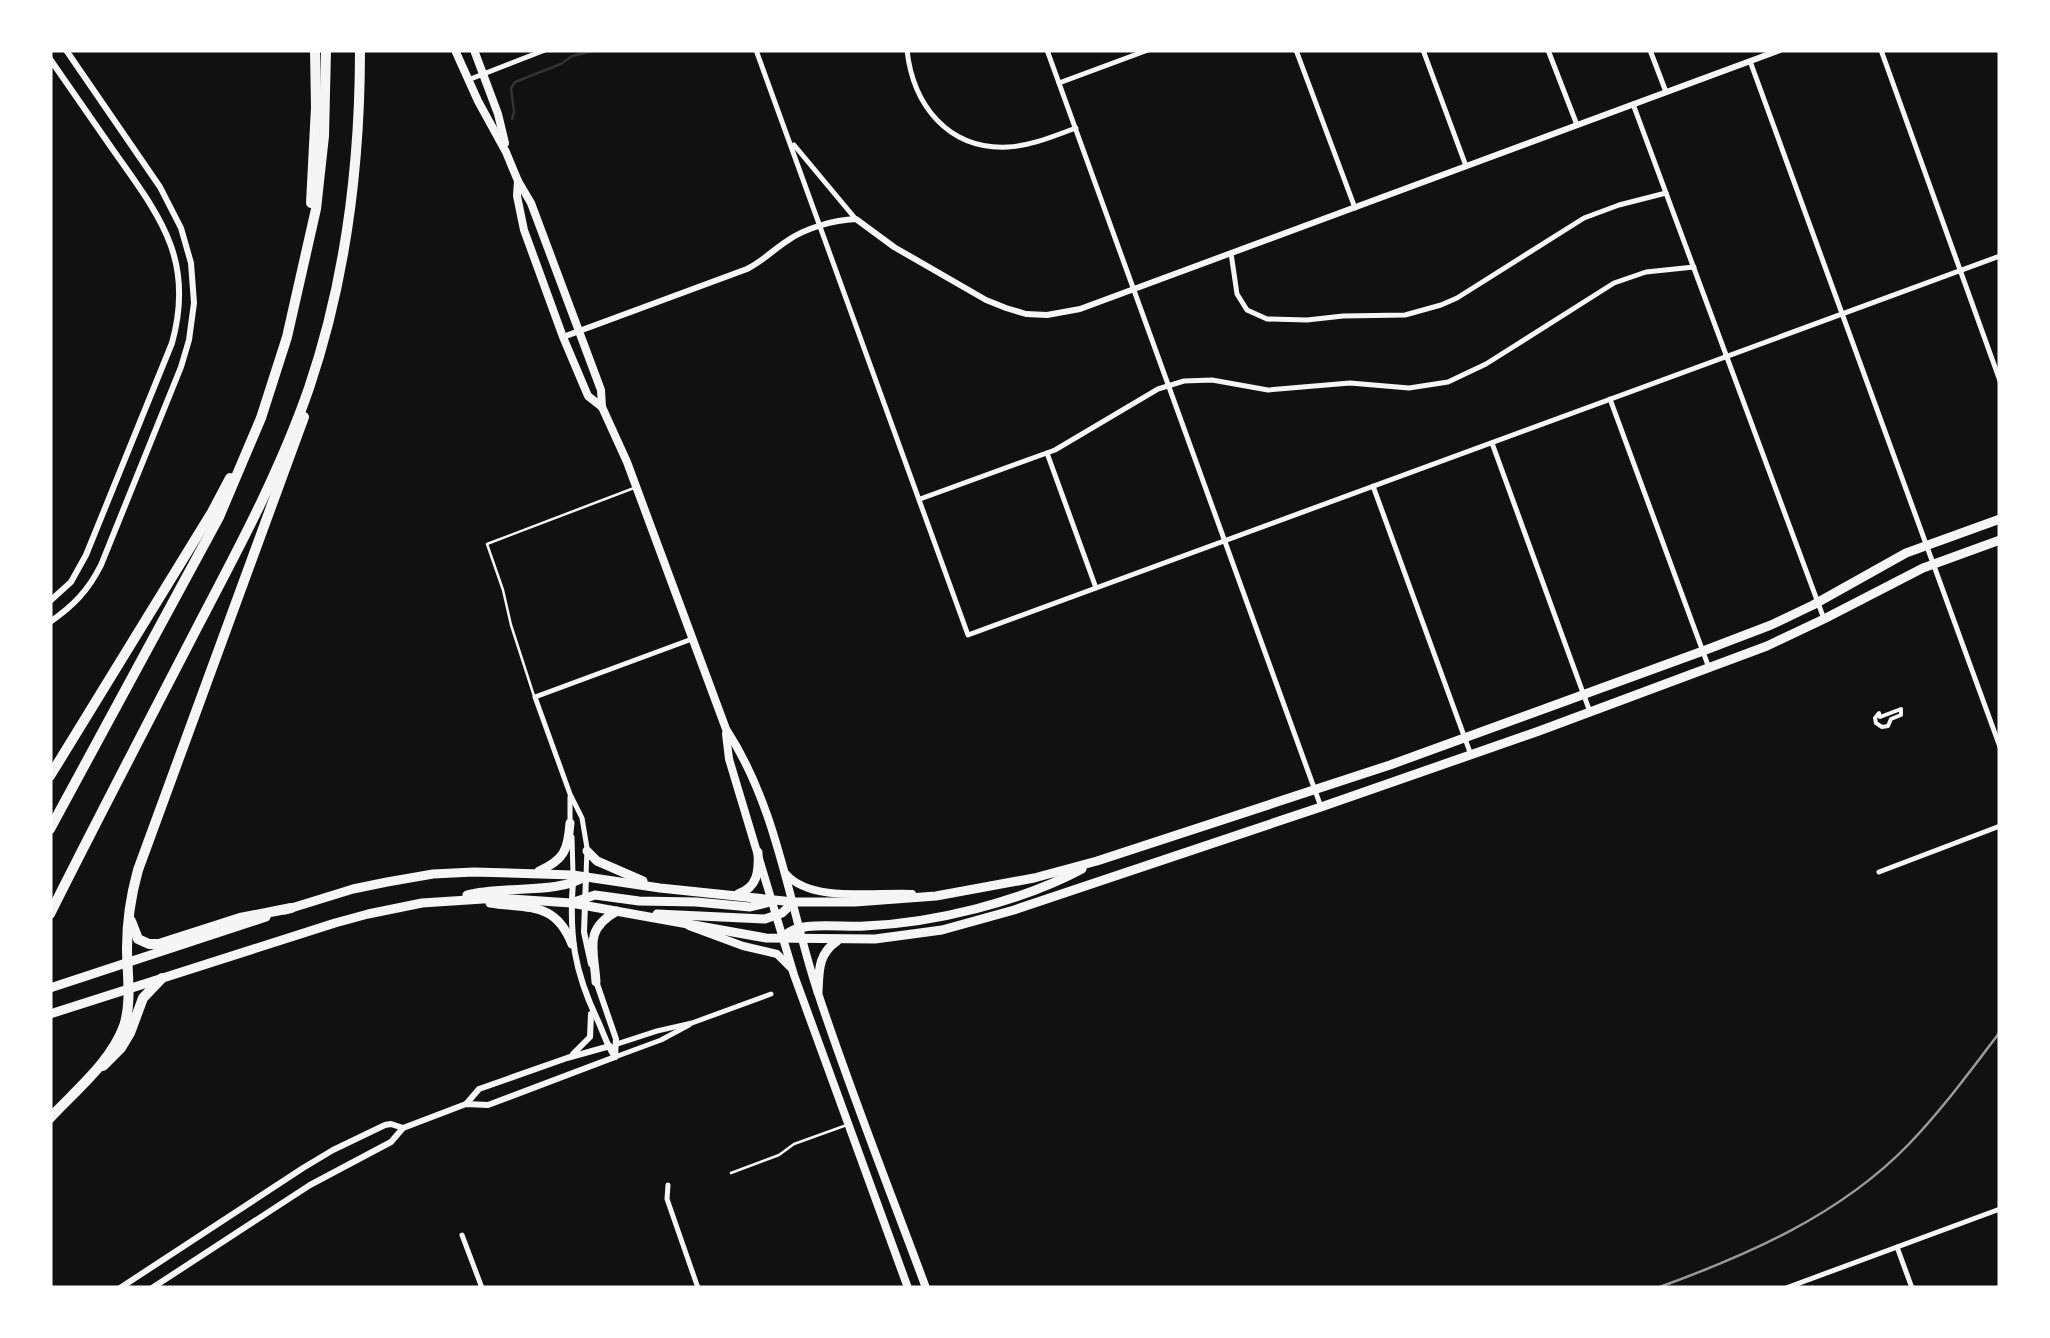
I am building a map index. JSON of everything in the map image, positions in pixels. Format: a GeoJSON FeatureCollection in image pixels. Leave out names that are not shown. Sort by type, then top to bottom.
{"type":"FeatureCollection","features":[{"type":"Feature","properties":{"kind":"highway"},"geometry":{"type":"LineString","coordinates":[[309,239],[315,50]]}},
{"type":"Feature","properties":{"kind":"highway"},"geometry":{"type":"LineString","coordinates":[[50,829],[219,517],[267,401],[287,337],[322,164],[326,50]]}},
{"type":"Feature","properties":{"kind":"highway"},"geometry":{"type":"LineString","coordinates":[[90,1076],[112,1047],[127,1011],[127,931],[138,870],[302,424],[334,298],[351,205],[360,50]]}},
{"type":"Feature","properties":{"kind":"highway"},"geometry":{"type":"LineString","coordinates":[[50,914],[254,517],[308,392]]}},
{"type":"Feature","properties":{"kind":"highway"},"geometry":{"type":"LineString","coordinates":[[50,776],[212,512],[267,401]]}},
{"type":"Feature","properties":{"kind":"highway"},"geometry":{"type":"LineString","coordinates":[[50,821],[78,777]]}},
{"type":"Feature","properties":{"kind":"highway"},"geometry":{"type":"LineString","coordinates":[[131,902],[134,933],[139,940],[152,944],[291,908]]}},
{"type":"Feature","properties":{"kind":"highway"},"geometry":{"type":"LineString","coordinates":[[50,1118],[121,1048],[143,998],[162,978]]}},
{"type":"Feature","properties":{"kind":"main road"},"geometry":{"type":"LineString","coordinates":[[456,50],[529,199],[602,392],[602,407],[726,729],[744,758],[773,832],[818,992],[926,1288]]}},
{"type":"Feature","properties":{"kind":"main road"},"geometry":{"type":"LineString","coordinates":[[474,50],[498,114],[506,152]]}},
{"type":"Feature","properties":{"kind":"main road"},"geometry":{"type":"LineString","coordinates":[[518,181],[524,230],[562,337],[590,399],[602,407]]}},
{"type":"Feature","properties":{"kind":"main road"},"geometry":{"type":"LineString","coordinates":[[50,988],[353,889],[433,874],[538,872],[794,902],[936,896],[1014,883],[1098,861],[1315,790],[1703,651],[1771,625],[1927,545],[2000,519]]}},
{"type":"Feature","properties":{"kind":"main road"},"geometry":{"type":"LineString","coordinates":[[583,901],[752,936],[783,938],[897,937],[977,922],[1322,807],[1709,668],[1767,646],[1933,564],[2000,540]]}},
{"type":"Feature","properties":{"kind":"main road"},"geometry":{"type":"LineString","coordinates":[[726,729],[732,768],[794,976],[908,1288]]}},
{"type":"Feature","properties":{"kind":"main road"},"geometry":{"type":"LineString","coordinates":[[538,872],[562,857],[570,823]]}},
{"type":"Feature","properties":{"kind":"main road"},"geometry":{"type":"LineString","coordinates":[[587,851],[604,865],[660,888]]}},
{"type":"Feature","properties":{"kind":"main road"},"geometry":{"type":"LineString","coordinates":[[729,896],[754,884],[758,852]]}},
{"type":"Feature","properties":{"kind":"main road"},"geometry":{"type":"LineString","coordinates":[[783,938],[800,927],[869,926],[928,919],[1046,886],[1098,861]]}},
{"type":"Feature","properties":{"kind":"main road"},"geometry":{"type":"LineString","coordinates":[[785,872],[797,884],[819,891],[936,896]]}},
{"type":"Feature","properties":{"kind":"main road"},"geometry":{"type":"LineString","coordinates":[[50,1014],[368,914],[484,890],[566,886],[573,879]]}},
{"type":"Feature","properties":{"kind":"main road"},"geometry":{"type":"LineString","coordinates":[[449,900],[520,898],[571,903],[595,895],[750,908],[772,900]]}},
{"type":"Feature","properties":{"kind":"main road"},"geometry":{"type":"LineString","coordinates":[[472,899],[546,911],[560,922],[572,944]]}},
{"type":"Feature","properties":{"kind":"main road"},"geometry":{"type":"LineString","coordinates":[[645,915],[762,920],[776,916],[794,902]]}},
{"type":"Feature","properties":{"kind":"main road"},"geometry":{"type":"LineString","coordinates":[[596,982],[595,932],[602,920],[618,911]]}},
{"type":"Feature","properties":{"kind":"main road"},"geometry":{"type":"LineString","coordinates":[[675,921],[729,942],[777,954],[794,976]]}},
{"type":"Feature","properties":{"kind":"main road"},"geometry":{"type":"LineString","coordinates":[[818,992],[822,957],[839,940]]}},
{"type":"Feature","properties":{"kind":"street"},"geometry":{"type":"LineString","coordinates":[[50,622],[77,602],[101,566],[181,366],[194,302],[189,254],[174,211],[66,50]]}},
{"type":"Feature","properties":{"kind":"street"},"geometry":{"type":"LineString","coordinates":[[468,80],[544,50]]}},
{"type":"Feature","properties":{"kind":"street"},"geometry":{"type":"LineString","coordinates":[[756,50],[968,635],[2000,256]]}},
{"type":"Feature","properties":{"kind":"street"},"geometry":{"type":"LineString","coordinates":[[907,50],[910,76],[921,100],[940,123],[968,141],[1016,146],[1076,128]]}},
{"type":"Feature","properties":{"kind":"street"},"geometry":{"type":"LineString","coordinates":[[1048,50],[1322,807]]}},
{"type":"Feature","properties":{"kind":"street"},"geometry":{"type":"LineString","coordinates":[[1059,82],[1148,50]]}},
{"type":"Feature","properties":{"kind":"street"},"geometry":{"type":"LineString","coordinates":[[1296,50],[1355,208]]}},
{"type":"Feature","properties":{"kind":"street"},"geometry":{"type":"LineString","coordinates":[[1423,50],[1466,166]]}},
{"type":"Feature","properties":{"kind":"street"},"geometry":{"type":"LineString","coordinates":[[1548,50],[1577,125]]}},
{"type":"Feature","properties":{"kind":"street"},"geometry":{"type":"LineString","coordinates":[[1650,50],[1666,92]]}},
{"type":"Feature","properties":{"kind":"street"},"geometry":{"type":"LineString","coordinates":[[789,140],[856,220],[894,247],[986,300],[1026,314],[1048,316],[1080,309],[1779,50]]}},
{"type":"Feature","properties":{"kind":"street"},"geometry":{"type":"LineString","coordinates":[[1881,50],[2000,382]]}},
{"type":"Feature","properties":{"kind":"street"},"geometry":{"type":"LineString","coordinates":[[50,59],[160,217],[175,258],[179,294],[172,343],[86,555],[71,582],[50,601]]}},
{"type":"Feature","properties":{"kind":"street"},"geometry":{"type":"LineString","coordinates":[[1750,61],[2000,747]]}},
{"type":"Feature","properties":{"kind":"street"},"geometry":{"type":"LineString","coordinates":[[1633,104],[1824,619]]}},
{"type":"Feature","properties":{"kind":"street"},"geometry":{"type":"LineString","coordinates":[[1231,253],[1237,294],[1247,310],[1260,317],[1284,320],[1405,315],[1457,298],[1584,218],[1666,193]]}},
{"type":"Feature","properties":{"kind":"street"},"geometry":{"type":"LineString","coordinates":[[562,337],[748,269],[793,237],[820,226],[856,220]]}},
{"type":"Feature","properties":{"kind":"street"},"geometry":{"type":"LineString","coordinates":[[919,499],[1048,453],[1168,385],[1200,379],[1268,390],[1350,384],[1426,387],[1467,374],[1614,283],[1646,272],[1694,266]]}},
{"type":"Feature","properties":{"kind":"street"},"geometry":{"type":"LineString","coordinates":[[1610,399],[1709,668]]}},
{"type":"Feature","properties":{"kind":"street"},"geometry":{"type":"LineString","coordinates":[[1492,443],[1590,712]]}},
{"type":"Feature","properties":{"kind":"street"},"geometry":{"type":"LineString","coordinates":[[1048,453],[1096,588]]}},
{"type":"Feature","properties":{"kind":"street"},"geometry":{"type":"LineString","coordinates":[[1373,486],[1471,755]]}},
{"type":"Feature","properties":{"kind":"street"},"geometry":{"type":"LineString","coordinates":[[616,1057],[585,939],[587,851],[581,816],[535,697],[692,639]]}},
{"type":"Feature","properties":{"kind":"street"},"geometry":{"type":"LineString","coordinates":[[1902,711],[1883,727],[1875,721],[1879,713],[1880,716],[1902,711]]}},
{"type":"Feature","properties":{"kind":"street"},"geometry":{"type":"LineString","coordinates":[[567,1058],[590,1037],[592,1024],[572,944],[574,848],[570,794]]}},
{"type":"Feature","properties":{"kind":"street"},"geometry":{"type":"LineString","coordinates":[[1879,872],[2000,826]]}},
{"type":"Feature","properties":{"kind":"street"},"geometry":{"type":"LineString","coordinates":[[466,1104],[479,1089],[567,1058],[692,1023],[771,994]]}},
{"type":"Feature","properties":{"kind":"street"},"geometry":{"type":"LineString","coordinates":[[590,1008],[612,1045]]}},
{"type":"Feature","properties":{"kind":"street"},"geometry":{"type":"LineString","coordinates":[[152,1288],[310,1185],[391,1142],[403,1128],[466,1104],[488,1105],[664,1039],[692,1023]]}},
{"type":"Feature","properties":{"kind":"street"},"geometry":{"type":"LineString","coordinates":[[120,1288],[334,1150],[385,1125],[403,1128]]}},
{"type":"Feature","properties":{"kind":"street"},"geometry":{"type":"LineString","coordinates":[[668,1185],[667,1200],[698,1288]]}},
{"type":"Feature","properties":{"kind":"street"},"geometry":{"type":"LineString","coordinates":[[1786,1288],[2000,1209]]}},
{"type":"Feature","properties":{"kind":"street"},"geometry":{"type":"LineString","coordinates":[[462,1235],[482,1288]]}},
{"type":"Feature","properties":{"kind":"street"},"geometry":{"type":"LineString","coordinates":[[1896,1248],[1912,1288]]}},
{"type":"Feature","properties":{"kind":"lane"},"geometry":{"type":"LineString","coordinates":[[535,697],[487,544],[636,487]]}},
{"type":"Feature","properties":{"kind":"lane"},"geometry":{"type":"LineString","coordinates":[[731,1173],[848,1124]]}},
{"type":"Feature","properties":{"kind":"waterway"},"geometry":{"type":"LineString","coordinates":[[512,119],[511,88],[515,82],[572,56],[598,50]]}},
{"type":"Feature","properties":{"kind":"railway"},"geometry":{"type":"LineString","coordinates":[[1657,1288],[1758,1247],[1853,1192],[1920,1132],[2000,1032]]}}]}
